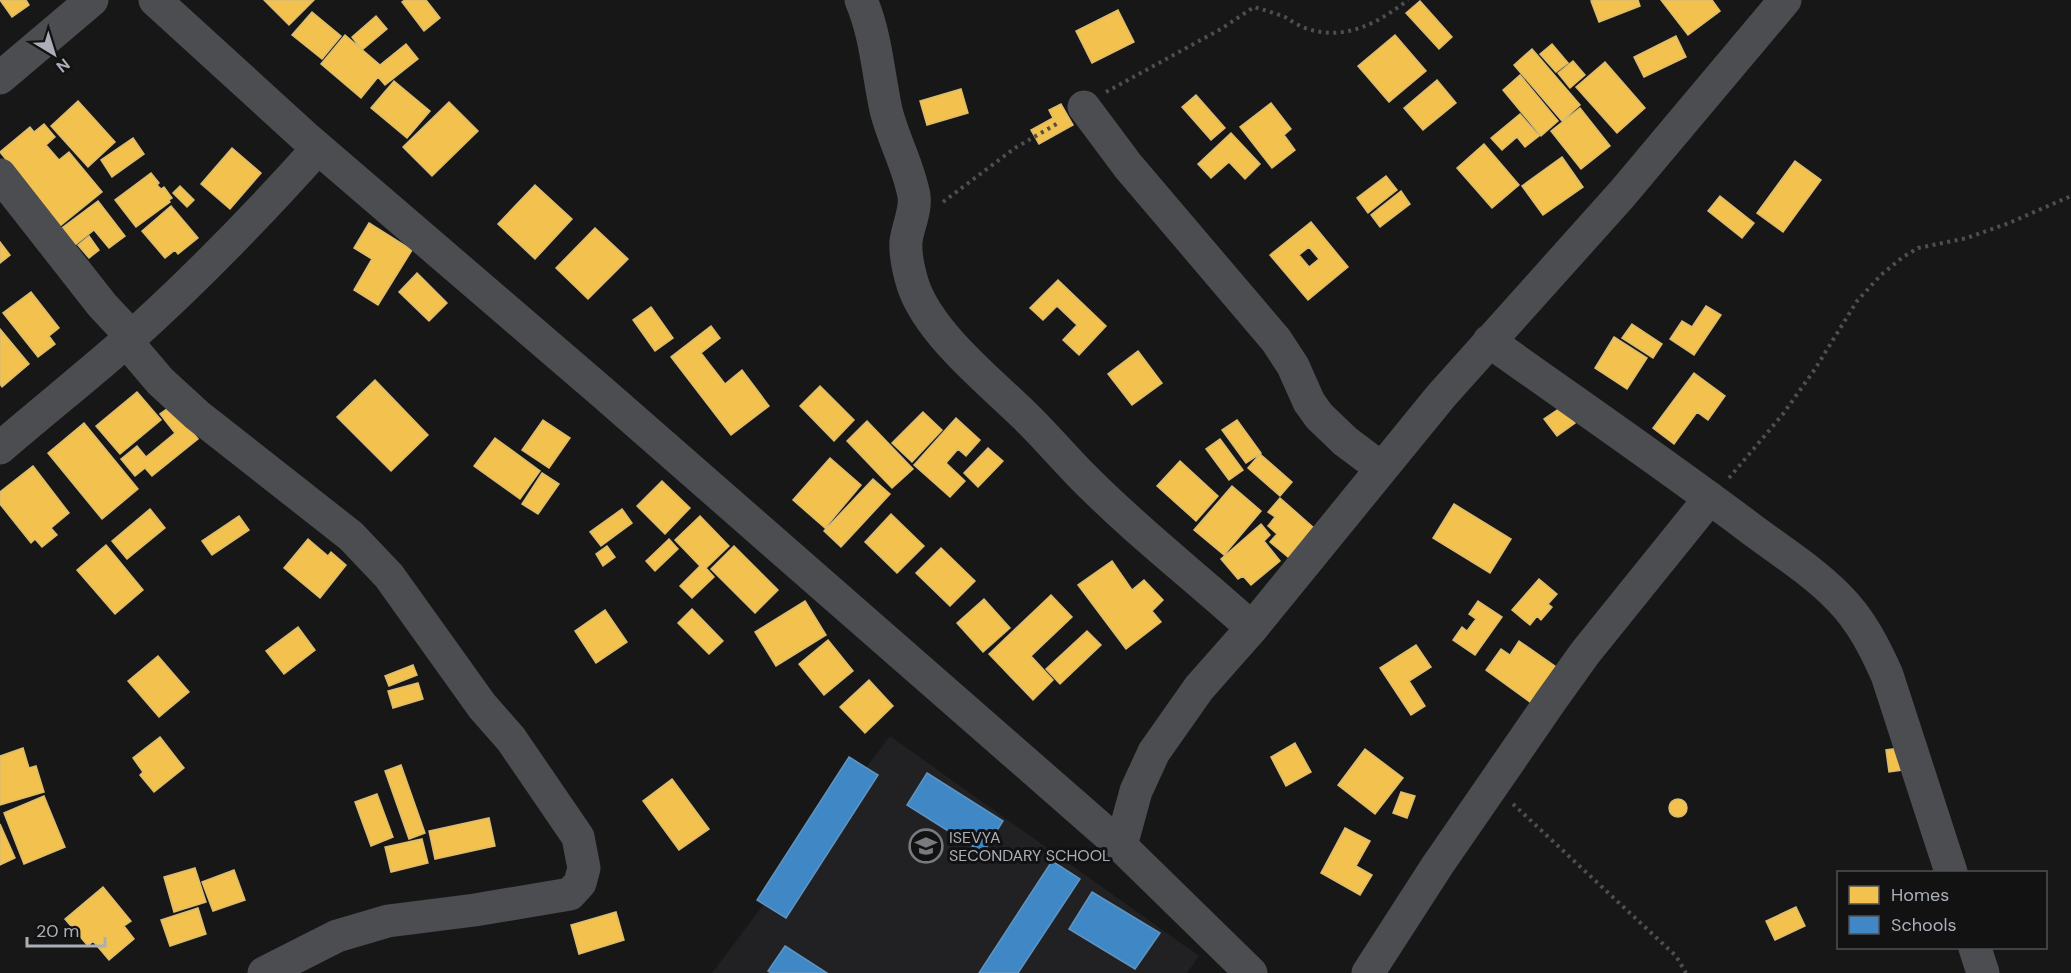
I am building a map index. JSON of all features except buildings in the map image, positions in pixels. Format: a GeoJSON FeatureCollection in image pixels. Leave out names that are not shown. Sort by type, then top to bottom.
{"type":"FeatureCollection","features":[{"type":"Feature","properties":{"kind":"street"},"geometry":{"type":"LineString","coordinates":[[0,78],[92,0]]}},
{"type":"Feature","properties":{"kind":"street"},"geometry":{"type":"LineString","coordinates":[[155,0],[318,148],[602,392],[1121,846],[1251,973]]}},
{"type":"Feature","properties":{"kind":"street"},"geometry":{"type":"LineString","coordinates":[[861,0],[873,31],[887,113],[914,197],[913,214],[906,243],[912,283],[918,299],[944,336],[1046,436],[1083,477],[1173,561],[1252,628]]}},
{"type":"Feature","properties":{"kind":"street"},"geometry":{"type":"LineString","coordinates":[[1121,846],[1136,791],[1154,752],[1199,688],[1252,628],[1381,468],[1489,341],[1622,194],[1785,0]]}},
{"type":"Feature","properties":{"kind":"street"},"geometry":{"type":"LineString","coordinates":[[1084,107],[1128,166],[1275,340],[1293,366],[1318,416],[1381,468]]}},
{"type":"Feature","properties":{"kind":"street"},"geometry":{"type":"LineString","coordinates":[[0,448],[129,339],[217,257],[264,209],[318,148]]}},
{"type":"Feature","properties":{"kind":"street"},"geometry":{"type":"LineString","coordinates":[[0,175],[160,381],[197,415],[351,536],[389,576],[482,705],[511,740],[578,837],[584,868],[580,883],[570,894],[475,910],[388,921],[337,936],[264,973]]}},
{"type":"Feature","properties":{"kind":"street"},"geometry":{"type":"LineString","coordinates":[[1489,341],[1711,499],[1820,581],[1840,599],[1864,630],[1887,675],[1950,871]]}},
{"type":"Feature","properties":{"kind":"street"},"geometry":{"type":"LineString","coordinates":[[1368,973],[1437,866],[1585,653],[1711,499]]}},
{"type":"Feature","properties":{"kind":"street"},"geometry":{"type":"LineString","coordinates":[[1975,949],[1983,973]]}},
{"type":"Feature","properties":{"kind":"path"},"geometry":{"type":"LineString","coordinates":[[913,214],[950,199],[1015,148],[1102,94],[1221,29],[1254,7],[1282,16],[1306,28],[1332,34],[1357,30],[1384,18],[1408,0]]}},
{"type":"Feature","properties":{"kind":"path"},"geometry":{"type":"LineString","coordinates":[[1711,499],[1783,414],[1815,369],[1857,301],[1881,275],[1918,248],[1967,238],[2071,196]]}},
{"type":"Feature","properties":{"kind":"path"},"geometry":{"type":"LineString","coordinates":[[1493,785],[1676,956],[1686,973]]}},
{"type":"Feature","properties":{"kind":"shaded area","name":"ISEVYA SECONDARY SCHOOL"},"geometry":{"type":"Polygon","coordinates":[[[890,736],[1199,956],[1187,973],[712,973],[890,736]]]}},
{"type":"Feature","properties":{"kind":"place","name":"ISEVYA SECONDARY SCHOOL"},"geometry":{"type":"Point","coordinates":[926,846]}}]}
